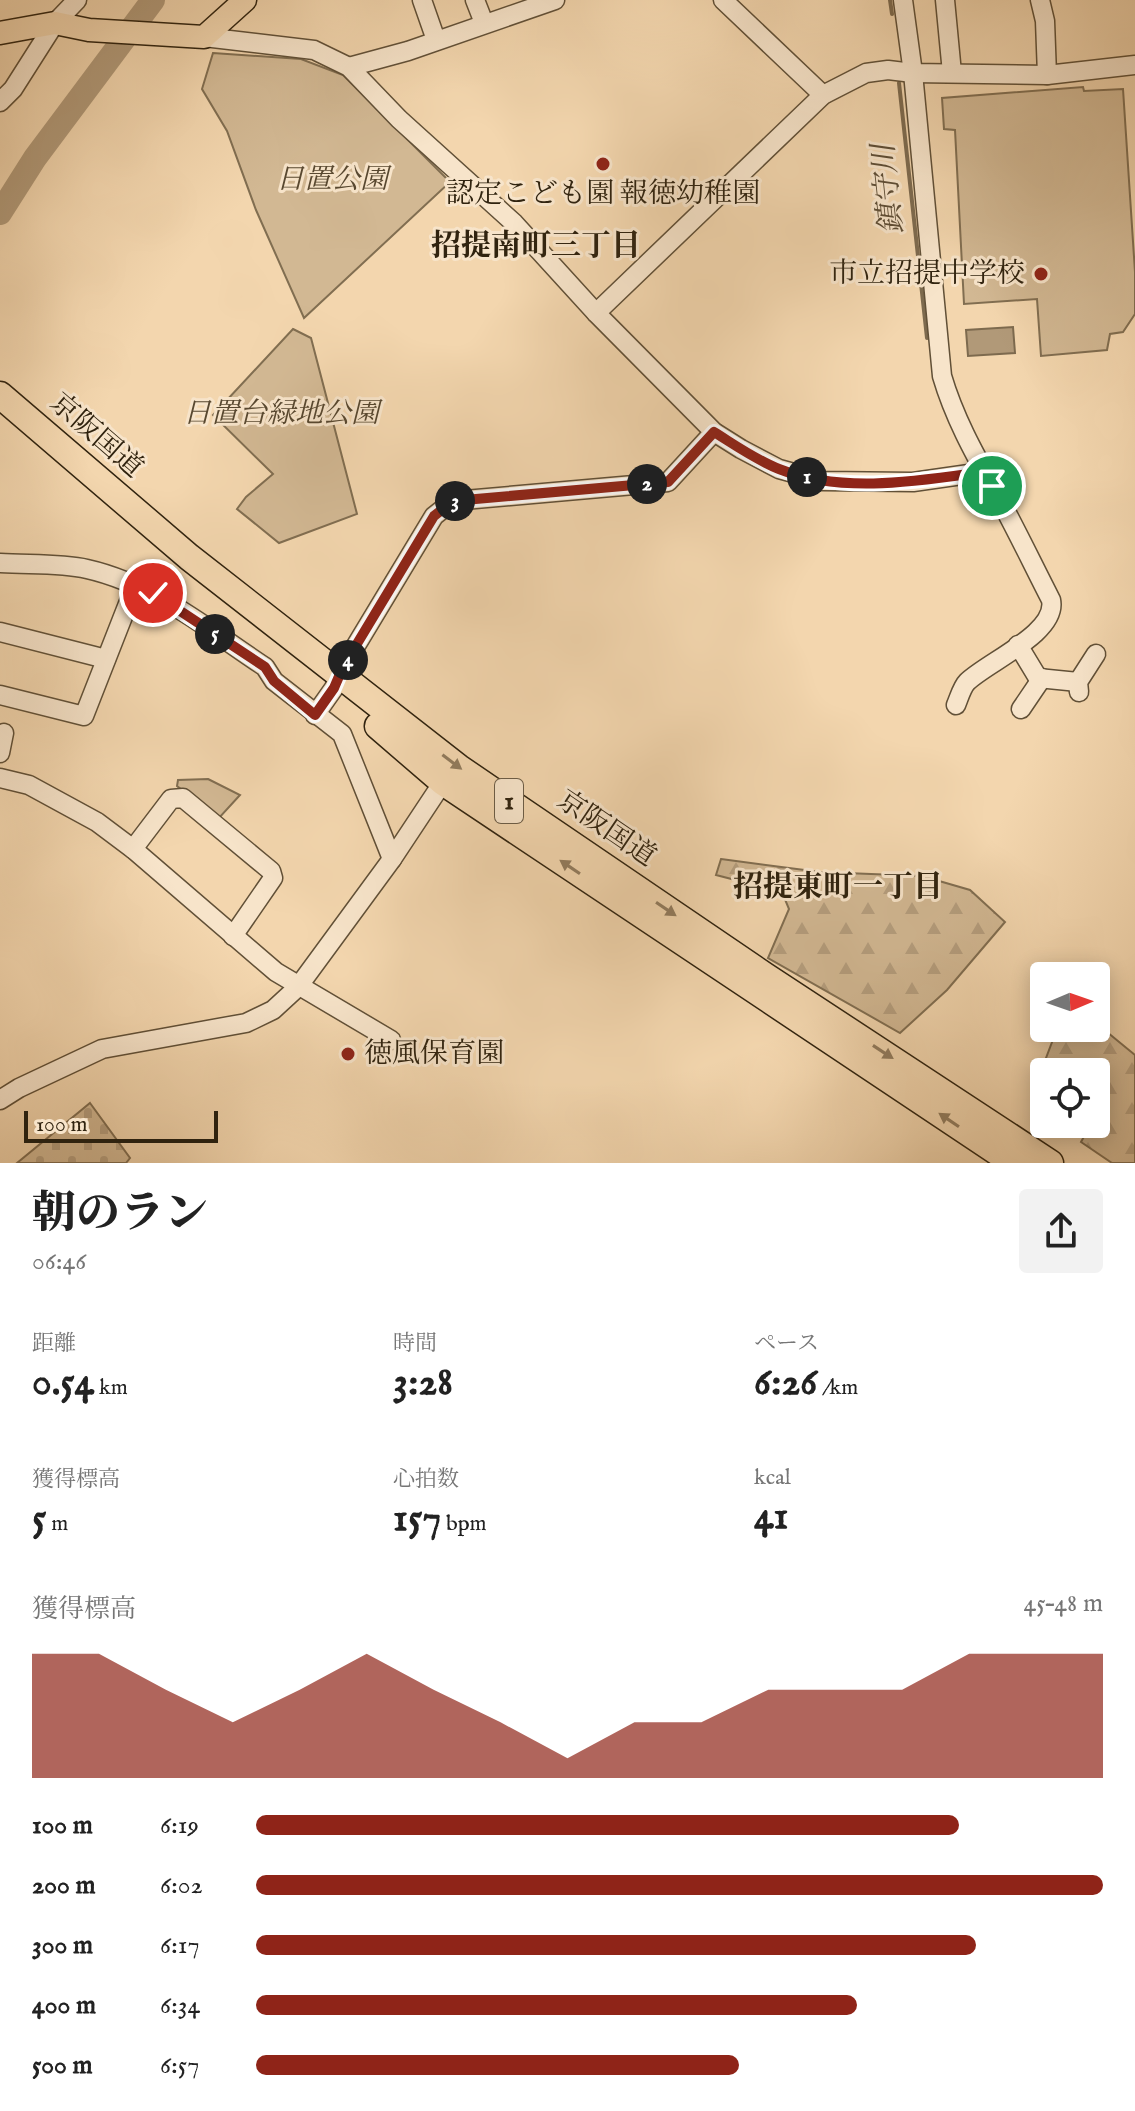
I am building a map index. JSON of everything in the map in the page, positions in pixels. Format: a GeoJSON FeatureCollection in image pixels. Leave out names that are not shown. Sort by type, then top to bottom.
{"type":"FeatureCollection","features":[{"type":"Feature","properties":{"kind":"highway","name":"京阪国道"},"geometry":{"type":"LineString","coordinates":[[0,395],[336,682],[443,782],[1014,1163]]}},
{"type":"Feature","properties":{"kind":"highway","name":"京阪国道"},"geometry":{"type":"LineString","coordinates":[[0,417],[148,540],[336,682],[765,976],[1050,1163]]}},
{"type":"Feature","properties":{"kind":"main road"},"geometry":{"type":"LineString","coordinates":[[0,33],[55,23],[89,30],[204,37],[245,0]]}},
{"type":"Feature","properties":{"kind":"street"},"geometry":{"type":"LineString","coordinates":[[0,102],[13,89],[55,23],[77,0]]}},
{"type":"Feature","properties":{"kind":"street"},"geometry":{"type":"LineString","coordinates":[[422,0],[436,40]]}},
{"type":"Feature","properties":{"kind":"street"},"geometry":{"type":"LineString","coordinates":[[475,0],[484,23]]}},
{"type":"Feature","properties":{"kind":"street"},"geometry":{"type":"LineString","coordinates":[[349,67],[436,40],[535,3],[555,0]]}},
{"type":"Feature","properties":{"kind":"street"},"geometry":{"type":"LineString","coordinates":[[723,0],[823,95]]}},
{"type":"Feature","properties":{"kind":"street"},"geometry":{"type":"LineString","coordinates":[[903,0],[913,73],[942,376],[949,400],[983,472],[1051,600],[1052,608],[1047,620],[966,683],[956,705]]}},
{"type":"Feature","properties":{"kind":"street"},"geometry":{"type":"LineString","coordinates":[[945,0],[952,73]]}},
{"type":"Feature","properties":{"kind":"street"},"geometry":{"type":"LineString","coordinates":[[1040,0],[1045,21],[1047,75]]}},
{"type":"Feature","properties":{"kind":"street"},"geometry":{"type":"LineString","coordinates":[[204,37],[314,50],[349,67],[399,119],[514,223],[596,313],[714,432],[779,469],[823,481],[913,482],[983,472]]}},
{"type":"Feature","properties":{"kind":"street"},"geometry":{"type":"LineString","coordinates":[[596,313],[823,95],[866,73],[888,70],[1047,75],[1135,65]]}},
{"type":"Feature","properties":{"kind":"street"},"geometry":{"type":"LineString","coordinates":[[315,715],[434,516],[445,505],[453,501],[496,496],[668,482],[714,432]]}},
{"type":"Feature","properties":{"kind":"street"},"geometry":{"type":"LineString","coordinates":[[0,563],[85,568],[153,593],[265,667],[274,681],[342,734],[392,859]]}},
{"type":"Feature","properties":{"kind":"street"},"geometry":{"type":"LineString","coordinates":[[0,695],[84,716],[135,586]]}},
{"type":"Feature","properties":{"kind":"street"},"geometry":{"type":"LineString","coordinates":[[0,632],[106,659]]}},
{"type":"Feature","properties":{"kind":"street"},"geometry":{"type":"LineString","coordinates":[[1018,645],[1038,678],[1078,687],[1096,654]]}},
{"type":"Feature","properties":{"kind":"street"},"geometry":{"type":"LineString","coordinates":[[1021,709],[1042,678]]}},
{"type":"Feature","properties":{"kind":"street"},"geometry":{"type":"LineString","coordinates":[[0,753],[4,733]]}},
{"type":"Feature","properties":{"kind":"street"},"geometry":{"type":"LineString","coordinates":[[0,778],[29,785],[97,822],[298,987],[391,1040]]}},
{"type":"Feature","properties":{"kind":"street"},"geometry":{"type":"LineString","coordinates":[[0,1100],[102,1049],[246,1023],[273,1010],[298,987],[392,859],[443,782]]}},
{"type":"Feature","properties":{"kind":"street"},"geometry":{"type":"LineString","coordinates":[[133,849],[171,799],[183,798],[271,871],[273,878],[233,936]]}},
{"type":"Feature","properties":{"kind":"green space","name":"日置公園"},"geometry":{"type":"Polygon","coordinates":[[[213,53],[301,59],[343,75],[450,182],[304,318],[256,210],[227,131],[202,89],[213,53]]]}},
{"type":"Feature","properties":{"kind":"green space","name":"市立招提中学校"},"geometry":{"type":"Polygon","coordinates":[[[1083,87],[1084,91],[1123,89],[1135,314],[1123,332],[1110,334],[1107,350],[1041,356],[1037,299],[964,304],[955,130],[944,129],[942,98],[1083,87]]]}},
{"type":"Feature","properties":{"kind":"green space","name":"日置台緑地公園"},"geometry":{"type":"Polygon","coordinates":[[[293,329],[311,338],[357,514],[279,543],[237,509],[273,474],[213,415],[293,329]]]}},
{"type":"Feature","properties":{"kind":"green space"},"geometry":{"type":"Polygon","coordinates":[[[208,779],[240,795],[219,818],[177,786],[178,780],[208,779]]]}},
{"type":"Feature","properties":{"kind":"green space"},"geometry":{"type":"Polygon","coordinates":[[[721,859],[820,872],[922,876],[970,890],[1005,922],[947,990],[900,1033],[768,958],[789,909],[782,892],[716,875],[721,859]]]}},
{"type":"Feature","properties":{"kind":"green space"},"geometry":{"type":"Polygon","coordinates":[[[1110,1034],[1135,1055],[1135,1163],[1112,1163],[1081,1142],[1083,1138],[1110,1138],[1110,1058],[1046,1058],[1052,1042],[1110,1042],[1110,1034]]]}},
{"type":"Feature","properties":{"kind":"green space"},"geometry":{"type":"Polygon","coordinates":[[[90,1103],[130,1158],[126,1163],[17,1163],[90,1103]]]}},
{"type":"Feature","properties":{"kind":"shaded area"},"geometry":{"type":"Polygon","coordinates":[[[1013,327],[1015,353],[968,356],[966,330],[1013,327]]]}},
{"type":"Feature","properties":{"kind":"waterway"},"geometry":{"type":"LineString","coordinates":[[0,213],[35,158],[153,0]]}},
{"type":"Feature","properties":{"kind":"waterway","name":"鎮守川"},"geometry":{"type":"LineString","coordinates":[[890,0],[892,14]]}},
{"type":"Feature","properties":{"kind":"waterway","name":"鎮守川"},"geometry":{"type":"LineString","coordinates":[[899,83],[927,338]]}},
{"type":"Feature","properties":{"kind":"place","name":"認定こども園 報徳幼稚園"},"geometry":{"type":"Point","coordinates":[603,164]}},
{"type":"Feature","properties":{"kind":"place","name":"市立招提中学校"},"geometry":{"type":"Point","coordinates":[1041,274]}},
{"type":"Feature","properties":{"kind":"place","name":"徳風保育園"},"geometry":{"type":"Point","coordinates":[348,1054]}},
{"type":"Feature","properties":{"kind":"district","name":"招提南町三丁目"},"geometry":{"type":"Point","coordinates":[536,247]}},
{"type":"Feature","properties":{"kind":"district","name":"招提東町一丁目"},"geometry":{"type":"Point","coordinates":[838,888]}},
{"type":"Feature","properties":{"kind":"route"},"geometry":{"type":"LineString","coordinates":[[153,593],[265,667],[274,681],[315,715],[334,688],[343,667],[434,516],[453,501],[668,482],[714,432],[779,469],[823,481],[913,482],[983,472],[992,486]]}}]}
